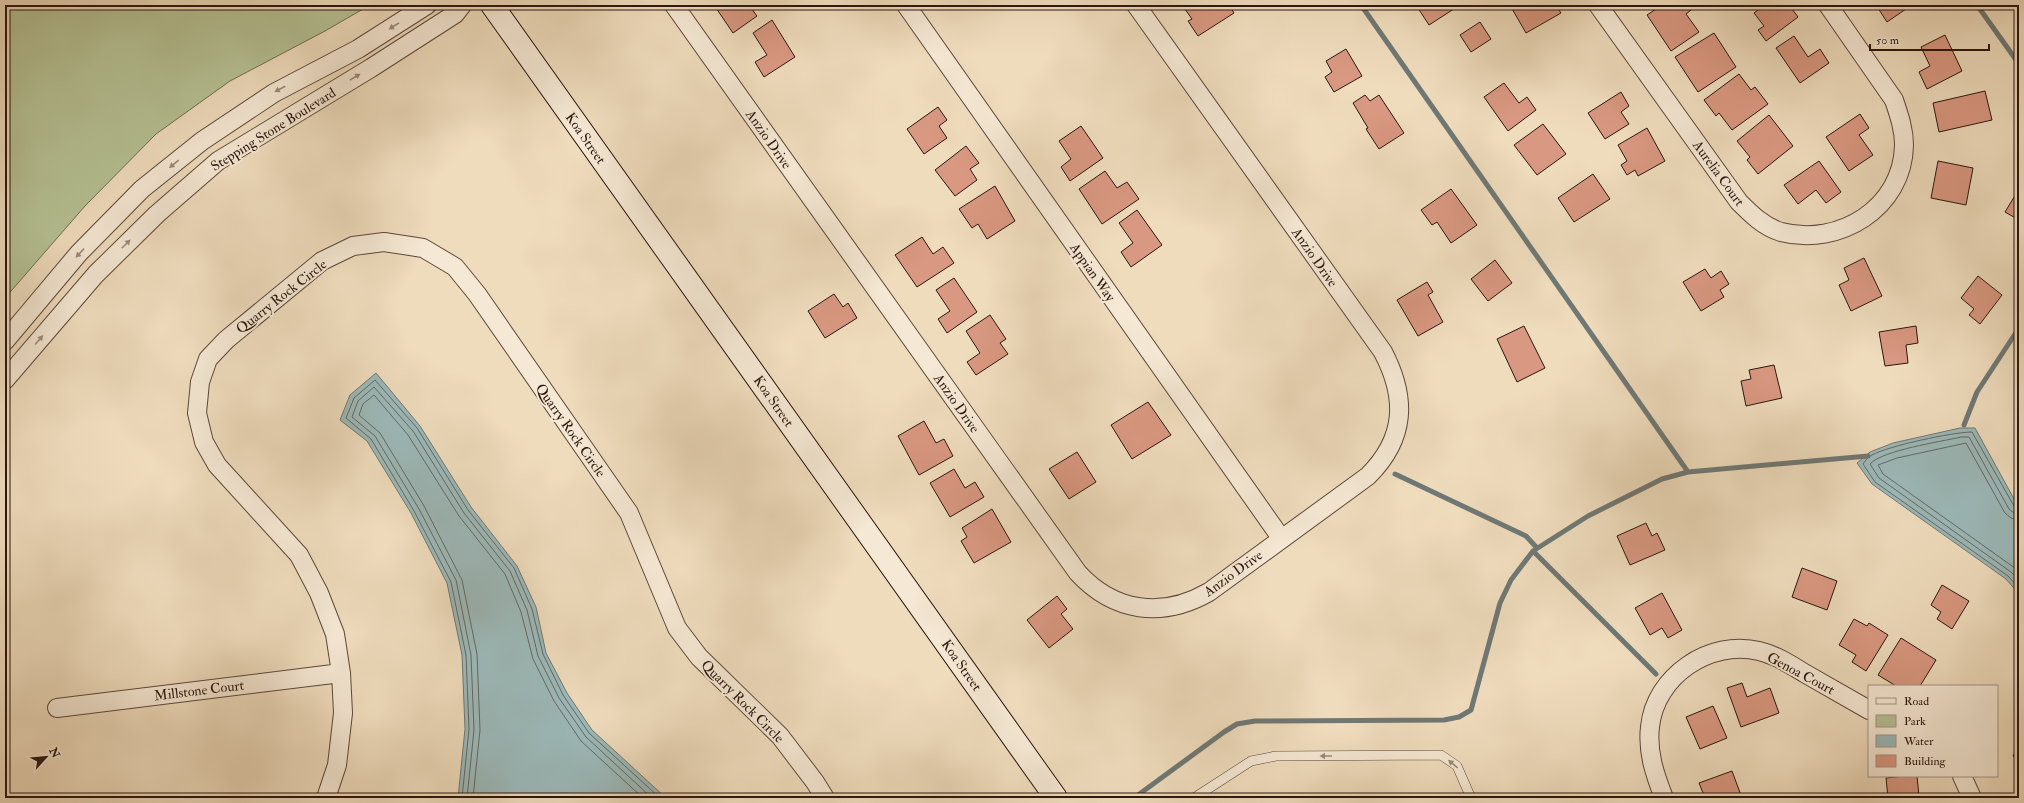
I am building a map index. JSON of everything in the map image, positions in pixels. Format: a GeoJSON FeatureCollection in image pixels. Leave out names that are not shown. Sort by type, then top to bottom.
{"type":"FeatureCollection","features":[{"type":"Feature","properties":{"kind":"main road","name":"Koa Street"},"geometry":{"type":"LineString","coordinates":[[492,5],[1056,798]]}},
{"type":"Feature","properties":{"kind":"street","name":"Stepping Stone Boulevard"},"geometry":{"type":"LineString","coordinates":[[5,341],[79,253],[142,189],[202,141],[274,93],[358,49],[427,5]]}},
{"type":"Feature","properties":{"kind":"street","name":"Stepping Stone Boulevard"},"geometry":{"type":"LineString","coordinates":[[5,380],[96,274],[157,214],[218,161],[371,68],[455,14],[462,5]]}},
{"type":"Feature","properties":{"kind":"street","name":"Anzio Drive"},"geometry":{"type":"LineString","coordinates":[[674,5],[1073,566],[1087,583],[1112,600],[1134,607],[1154,609],[1174,606],[1198,598],[1209,592],[1368,476],[1384,457],[1395,436],[1399,420],[1400,406],[1395,376],[1383,352],[1136,5]]}},
{"type":"Feature","properties":{"kind":"street","name":"Appian Way"},"geometry":{"type":"LineString","coordinates":[[906,5],[1281,538]]}},
{"type":"Feature","properties":{"kind":"street","name":"Aurelia Court"},"geometry":{"type":"LineString","coordinates":[[1598,5],[1739,202],[1749,212],[1771,228],[1780,232],[1811,235],[1825,234],[1842,229],[1858,222],[1879,207],[1897,178],[1904,146],[1900,117],[1894,100],[1828,5]]}},
{"type":"Feature","properties":{"kind":"street","name":"Quarry Rock Circle"},"geometry":{"type":"LineString","coordinates":[[326,798],[337,765],[343,713],[341,673],[335,634],[320,593],[299,555],[217,465],[204,442],[197,413],[200,382],[208,359],[226,340],[322,261],[353,246],[384,242],[423,248],[455,267],[477,294],[629,513],[677,628],[699,657],[780,736],[815,782],[825,798]]}},
{"type":"Feature","properties":{"kind":"street"},"geometry":{"type":"LineString","coordinates":[[5,352],[19,364]]}},
{"type":"Feature","properties":{"kind":"street","name":"Genoa Court"},"geometry":{"type":"LineString","coordinates":[[1664,798],[1652,760],[1650,738],[1652,712],[1658,698],[1673,677],[1683,668],[1708,655],[1747,649],[1768,654],[1868,709]]}},
{"type":"Feature","properties":{"kind":"street","name":"Millstone Court"},"geometry":{"type":"LineString","coordinates":[[57,708],[341,673]]}},
{"type":"Feature","properties":{"kind":"street"},"geometry":{"type":"LineString","coordinates":[[1962,777],[1972,798]]}},
{"type":"Feature","properties":{"kind":"lane"},"geometry":{"type":"LineString","coordinates":[[1194,798],[1250,761],[1276,756],[1441,755],[1457,766],[1470,798]]}},
{"type":"Feature","properties":{"kind":"green space"},"geometry":{"type":"Polygon","coordinates":[[[5,5],[370,5],[325,31],[230,81],[156,134],[85,206],[5,298],[5,5]]]}},
{"type":"Feature","properties":{"kind":"water"},"geometry":{"type":"Polygon","coordinates":[[[376,373],[420,426],[471,507],[517,566],[536,607],[546,653],[567,693],[592,730],[666,798],[458,798],[465,729],[462,655],[447,583],[411,513],[367,441],[340,420],[350,395],[376,373]]]}},
{"type":"Feature","properties":{"kind":"water"},"geometry":{"type":"Polygon","coordinates":[[[1960,428],[1975,428],[2019,508],[2019,594],[2006,579],[1872,484],[1857,463],[1870,452],[1893,443],[1960,428]]]}},
{"type":"Feature","properties":{"kind":"building"},"geometry":{"type":"Polygon","coordinates":[[[714,5],[749,5],[757,16],[733,33],[714,5]]]}},
{"type":"Feature","properties":{"kind":"building"},"geometry":{"type":"Polygon","coordinates":[[[1182,5],[1229,5],[1234,13],[1198,36],[1188,21],[1192,19],[1182,5]]]}},
{"type":"Feature","properties":{"kind":"building"},"geometry":{"type":"Polygon","coordinates":[[[1416,5],[1460,5],[1429,25],[1416,5]]]}},
{"type":"Feature","properties":{"kind":"building"},"geometry":{"type":"Polygon","coordinates":[[[1515,5],[1556,5],[1561,13],[1526,33],[1511,7],[1515,5]]]}},
{"type":"Feature","properties":{"kind":"building"},"geometry":{"type":"Polygon","coordinates":[[[1662,5],[1694,5],[1695,7],[1686,14],[1699,32],[1671,51],[1647,15],[1662,5]]]}},
{"type":"Feature","properties":{"kind":"building"},"geometry":{"type":"Polygon","coordinates":[[[1765,5],[1789,5],[1798,17],[1766,41],[1758,30],[1764,26],[1754,13],[1765,5]]]}},
{"type":"Feature","properties":{"kind":"building"},"geometry":{"type":"Polygon","coordinates":[[[1876,5],[1903,5],[1906,9],[1887,22],[1876,5]]]}},
{"type":"Feature","properties":{"kind":"building"},"geometry":{"type":"Polygon","coordinates":[[[772,20],[795,57],[764,77],[755,62],[767,55],[753,33],[772,20]]]}},
{"type":"Feature","properties":{"kind":"building"},"geometry":{"type":"Polygon","coordinates":[[[1480,22],[1491,39],[1471,52],[1460,35],[1480,22]]]}},
{"type":"Feature","properties":{"kind":"building"},"geometry":{"type":"Polygon","coordinates":[[[1714,33],[1736,67],[1698,92],[1675,57],[1714,33]]]}},
{"type":"Feature","properties":{"kind":"building"},"geometry":{"type":"Polygon","coordinates":[[[1945,35],[1962,71],[1927,89],[1919,72],[1930,66],[1921,47],[1945,35]]]}},
{"type":"Feature","properties":{"kind":"building"},"geometry":{"type":"Polygon","coordinates":[[[1794,36],[1808,57],[1820,49],[1829,63],[1800,83],[1776,48],[1794,36]]]}},
{"type":"Feature","properties":{"kind":"building"},"geometry":{"type":"Polygon","coordinates":[[[1346,49],[1362,76],[1334,92],[1325,77],[1332,72],[1326,61],[1346,49]]]}},
{"type":"Feature","properties":{"kind":"building"},"geometry":{"type":"Polygon","coordinates":[[[1739,74],[1751,90],[1755,87],[1768,104],[1732,130],[1719,113],[1716,116],[1704,100],[1739,74]]]}},
{"type":"Feature","properties":{"kind":"building"},"geometry":{"type":"Polygon","coordinates":[[[1504,83],[1519,103],[1527,97],[1536,110],[1508,131],[1484,97],[1504,83]]]}},
{"type":"Feature","properties":{"kind":"building"},"geometry":{"type":"Polygon","coordinates":[[[1985,91],[1992,120],[1939,132],[1933,103],[1985,91]]]}},
{"type":"Feature","properties":{"kind":"building"},"geometry":{"type":"Polygon","coordinates":[[[1621,92],[1629,106],[1621,112],[1629,124],[1605,139],[1588,113],[1621,92]]]}},
{"type":"Feature","properties":{"kind":"building"},"geometry":{"type":"Polygon","coordinates":[[[1365,95],[1370,101],[1379,95],[1404,133],[1379,149],[1366,129],[1368,128],[1353,103],[1365,95]]]}},
{"type":"Feature","properties":{"kind":"building"},"geometry":{"type":"Polygon","coordinates":[[[938,107],[947,120],[939,126],[947,138],[924,154],[907,129],[938,107]]]}},
{"type":"Feature","properties":{"kind":"building"},"geometry":{"type":"Polygon","coordinates":[[[1860,114],[1869,128],[1859,135],[1873,155],[1849,171],[1826,137],[1860,114]]]}},
{"type":"Feature","properties":{"kind":"building"},"geometry":{"type":"Polygon","coordinates":[[[1769,115],[1793,146],[1758,174],[1747,160],[1750,157],[1737,141],[1769,115]]]}},
{"type":"Feature","properties":{"kind":"building"},"geometry":{"type":"Polygon","coordinates":[[[1543,124],[1566,154],[1537,175],[1514,145],[1543,124]]]}},
{"type":"Feature","properties":{"kind":"building"},"geometry":{"type":"Polygon","coordinates":[[[1081,126],[1103,158],[1070,181],[1061,167],[1071,159],[1059,141],[1081,126]]]}},
{"type":"Feature","properties":{"kind":"building"},"geometry":{"type":"Polygon","coordinates":[[[1647,128],[1665,161],[1638,176],[1635,170],[1627,175],[1621,165],[1627,161],[1618,145],[1647,128]]]}},
{"type":"Feature","properties":{"kind":"building"},"geometry":{"type":"Polygon","coordinates":[[[966,146],[979,163],[970,169],[977,180],[955,196],[935,170],[966,146]]]}},
{"type":"Feature","properties":{"kind":"building"},"geometry":{"type":"Polygon","coordinates":[[[1819,161],[1841,192],[1826,203],[1816,190],[1798,204],[1784,185],[1819,161]]]}},
{"type":"Feature","properties":{"kind":"building"},"geometry":{"type":"Polygon","coordinates":[[[1938,161],[1973,168],[1966,205],[1931,198],[1938,161]]]}},
{"type":"Feature","properties":{"kind":"building"},"geometry":{"type":"Polygon","coordinates":[[[1105,171],[1117,188],[1127,182],[1139,199],[1102,224],[1079,189],[1105,171]]]}},
{"type":"Feature","properties":{"kind":"building"},"geometry":{"type":"Polygon","coordinates":[[[1593,174],[1610,199],[1574,222],[1558,198],[1593,174]]]}},
{"type":"Feature","properties":{"kind":"building"},"geometry":{"type":"Polygon","coordinates":[[[995,186],[1015,221],[987,239],[978,224],[972,228],[959,209],[995,186]]]}},
{"type":"Feature","properties":{"kind":"building"},"geometry":{"type":"Polygon","coordinates":[[[1451,189],[1477,225],[1451,243],[1437,222],[1432,225],[1421,210],[1451,189]]]}},
{"type":"Feature","properties":{"kind":"building"},"geometry":{"type":"Polygon","coordinates":[[[2019,189],[2019,220],[2005,212],[2019,189]]]}},
{"type":"Feature","properties":{"kind":"building"},"geometry":{"type":"Polygon","coordinates":[[[1137,210],[1162,245],[1131,267],[1121,252],[1133,243],[1119,223],[1137,210]]]}},
{"type":"Feature","properties":{"kind":"building"},"geometry":{"type":"Polygon","coordinates":[[[922,237],[933,254],[943,247],[954,263],[917,287],[895,255],[922,237]]]}},
{"type":"Feature","properties":{"kind":"building"},"geometry":{"type":"Polygon","coordinates":[[[1864,258],[1882,296],[1851,311],[1839,285],[1849,280],[1844,268],[1864,258]]]}},
{"type":"Feature","properties":{"kind":"building"},"geometry":{"type":"Polygon","coordinates":[[[1495,260],[1512,283],[1488,301],[1471,279],[1495,260]]]}},
{"type":"Feature","properties":{"kind":"building"},"geometry":{"type":"Polygon","coordinates":[[[1705,269],[1711,278],[1721,271],[1729,284],[1720,290],[1724,297],[1701,311],[1683,282],[1705,269]]]}},
{"type":"Feature","properties":{"kind":"building"},"geometry":{"type":"Polygon","coordinates":[[[1978,276],[2002,295],[1980,324],[1969,315],[1974,309],[1961,298],[1978,276]]]}},
{"type":"Feature","properties":{"kind":"building"},"geometry":{"type":"Polygon","coordinates":[[[954,278],[977,312],[947,333],[938,319],[950,311],[936,290],[954,278]]]}},
{"type":"Feature","properties":{"kind":"building"},"geometry":{"type":"Polygon","coordinates":[[[1427,282],[1433,292],[1428,295],[1443,322],[1418,336],[1397,300],[1427,282]]]}},
{"type":"Feature","properties":{"kind":"building"},"geometry":{"type":"Polygon","coordinates":[[[834,294],[843,307],[848,303],[857,318],[825,338],[808,311],[834,294]]]}},
{"type":"Feature","properties":{"kind":"building"},"geometry":{"type":"Polygon","coordinates":[[[990,315],[1006,339],[1000,343],[1008,354],[976,375],[967,362],[980,353],[966,331],[990,315]]]}},
{"type":"Feature","properties":{"kind":"building"},"geometry":{"type":"Polygon","coordinates":[[[1524,326],[1545,368],[1517,382],[1497,339],[1524,326]]]}},
{"type":"Feature","properties":{"kind":"building"},"geometry":{"type":"Polygon","coordinates":[[[1916,326],[1918,343],[1906,345],[1908,363],[1885,366],[1879,332],[1916,326]]]}},
{"type":"Feature","properties":{"kind":"building"},"geometry":{"type":"Polygon","coordinates":[[[1774,365],[1782,398],[1746,406],[1741,381],[1751,379],[1749,370],[1774,365]]]}},
{"type":"Feature","properties":{"kind":"building"},"geometry":{"type":"Polygon","coordinates":[[[1148,402],[1171,435],[1132,459],[1111,425],[1148,402]]]}},
{"type":"Feature","properties":{"kind":"building"},"geometry":{"type":"Polygon","coordinates":[[[924,421],[936,443],[944,439],[953,456],[919,475],[898,436],[924,421]]]}},
{"type":"Feature","properties":{"kind":"building"},"geometry":{"type":"Polygon","coordinates":[[[1077,452],[1096,482],[1069,499],[1049,469],[1077,452]]]}},
{"type":"Feature","properties":{"kind":"building"},"geometry":{"type":"Polygon","coordinates":[[[954,469],[965,488],[975,482],[984,497],[950,517],[930,483],[954,469]]]}},
{"type":"Feature","properties":{"kind":"building"},"geometry":{"type":"Polygon","coordinates":[[[992,509],[1011,542],[974,563],[961,541],[967,537],[962,528],[992,509]]]}},
{"type":"Feature","properties":{"kind":"building"},"geometry":{"type":"Polygon","coordinates":[[[1646,523],[1652,536],[1657,533],[1665,550],[1630,565],[1617,536],[1646,523]]]}},
{"type":"Feature","properties":{"kind":"building"},"geometry":{"type":"Polygon","coordinates":[[[1802,568],[1837,581],[1827,610],[1792,597],[1802,568]]]}},
{"type":"Feature","properties":{"kind":"building"},"geometry":{"type":"Polygon","coordinates":[[[1942,585],[1969,601],[1952,629],[1937,619],[1941,612],[1931,605],[1942,585]]]}},
{"type":"Feature","properties":{"kind":"building"},"geometry":{"type":"Polygon","coordinates":[[[1662,593],[1682,630],[1668,638],[1662,628],[1650,635],[1635,608],[1662,593]]]}},
{"type":"Feature","properties":{"kind":"building"},"geometry":{"type":"Polygon","coordinates":[[[1057,596],[1067,609],[1061,614],[1073,629],[1049,648],[1027,620],[1057,596]]]}},
{"type":"Feature","properties":{"kind":"building"},"geometry":{"type":"Polygon","coordinates":[[[1854,619],[1867,626],[1869,623],[1888,635],[1866,671],[1852,662],[1856,655],[1839,645],[1854,619]]]}},
{"type":"Feature","properties":{"kind":"building"},"geometry":{"type":"Polygon","coordinates":[[[1901,638],[1936,660],[1921,685],[1894,685],[1878,675],[1901,638]]]}},
{"type":"Feature","properties":{"kind":"building"},"geometry":{"type":"Polygon","coordinates":[[[1742,683],[1747,697],[1770,688],[1779,713],[1741,727],[1727,688],[1742,683]]]}},
{"type":"Feature","properties":{"kind":"building"},"geometry":{"type":"Polygon","coordinates":[[[1713,706],[1727,738],[1700,749],[1686,717],[1713,706]]]}},
{"type":"Feature","properties":{"kind":"building"},"geometry":{"type":"Polygon","coordinates":[[[2019,752],[2019,769],[2013,755],[2019,752]]]}},
{"type":"Feature","properties":{"kind":"building"},"geometry":{"type":"Polygon","coordinates":[[[1732,771],[1742,798],[1705,798],[1699,783],[1732,771]]]}},
{"type":"Feature","properties":{"kind":"building"},"geometry":{"type":"Polygon","coordinates":[[[1917,777],[1919,796],[1929,795],[1930,798],[1888,798],[1886,778],[1917,777]]]}},
{"type":"Feature","properties":{"kind":"waterway"},"geometry":{"type":"LineString","coordinates":[[1361,5],[1688,472]]}},
{"type":"Feature","properties":{"kind":"waterway"},"geometry":{"type":"LineString","coordinates":[[1977,5],[2019,64]]}},
{"type":"Feature","properties":{"kind":"waterway"},"geometry":{"type":"LineString","coordinates":[[1964,425],[1977,392],[2019,328]]}},
{"type":"Feature","properties":{"kind":"waterway"},"geometry":{"type":"LineString","coordinates":[[1134,798],[1237,724],[1255,721],[1444,720],[1459,717],[1471,710],[1500,603],[1511,580],[1533,551],[1588,516],[1662,479],[1688,472],[1868,456]]}},
{"type":"Feature","properties":{"kind":"waterway"},"geometry":{"type":"LineString","coordinates":[[1395,474],[1526,536],[1537,548]]}},
{"type":"Feature","properties":{"kind":"waterway"},"geometry":{"type":"LineString","coordinates":[[1533,551],[1656,674]]}}]}
